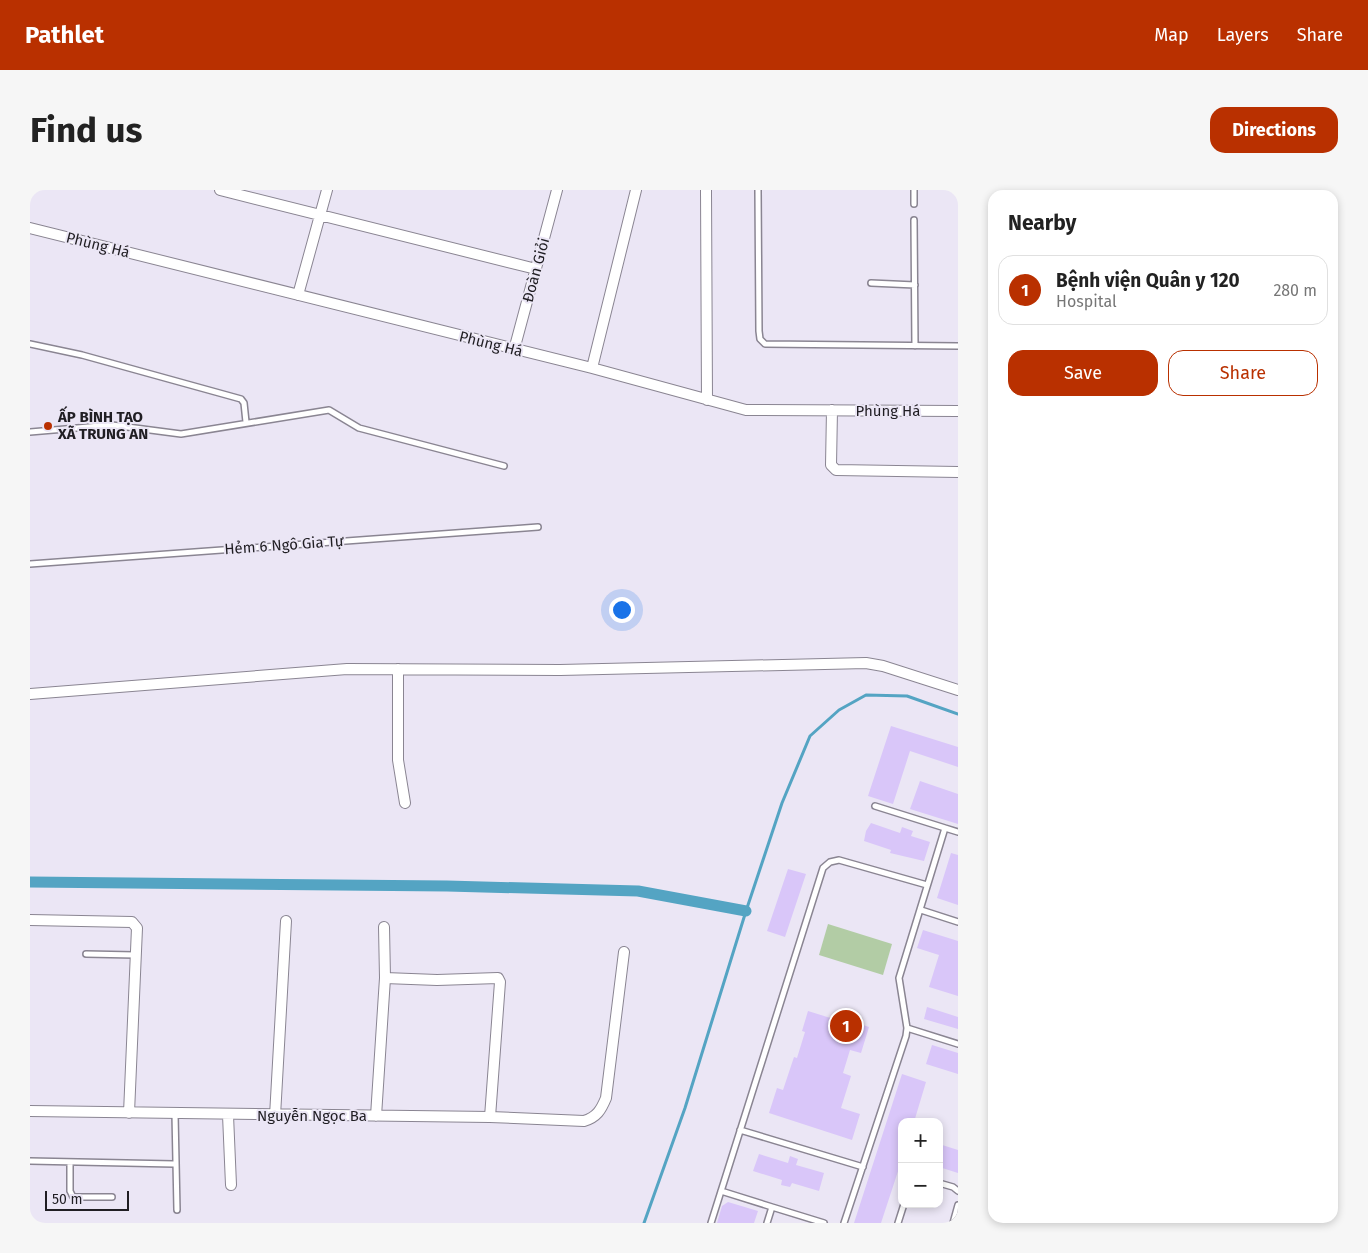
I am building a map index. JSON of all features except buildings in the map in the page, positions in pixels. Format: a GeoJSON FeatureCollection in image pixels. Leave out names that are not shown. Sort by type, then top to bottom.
{"type":"FeatureCollection","features":[{"type":"Feature","properties":{"kind":"street"},"geometry":{"type":"LineString","coordinates":[[220,190],[536,269]]}},
{"type":"Feature","properties":{"kind":"street"},"geometry":{"type":"LineString","coordinates":[[298,295],[327,190]]}},
{"type":"Feature","properties":{"kind":"street","name":"Đoàn Giỏi"},"geometry":{"type":"LineString","coordinates":[[514,350],[557,190]]}},
{"type":"Feature","properties":{"kind":"street"},"geometry":{"type":"LineString","coordinates":[[592,368],[636,190]]}},
{"type":"Feature","properties":{"kind":"street"},"geometry":{"type":"LineString","coordinates":[[706,190],[707,400]]}},
{"type":"Feature","properties":{"kind":"street","name":"Phùng Há"},"geometry":{"type":"LineString","coordinates":[[30,228],[592,368],[746,410],[958,411]]}},
{"type":"Feature","properties":{"kind":"street"},"geometry":{"type":"LineString","coordinates":[[832,410],[831,465],[836,470],[958,472]]}},
{"type":"Feature","properties":{"kind":"street"},"geometry":{"type":"LineString","coordinates":[[30,694],[320,670],[398,674],[866,664],[883,666],[958,690]]}},
{"type":"Feature","properties":{"kind":"street"},"geometry":{"type":"LineString","coordinates":[[398,674],[404,689],[403,741]]}},
{"type":"Feature","properties":{"kind":"street"},"geometry":{"type":"LineString","coordinates":[[398,674],[398,760],[405,803]]}},
{"type":"Feature","properties":{"kind":"street"},"geometry":{"type":"LineString","coordinates":[[30,920],[132,922],[137,928],[129,1113]]}},
{"type":"Feature","properties":{"kind":"street"},"geometry":{"type":"LineString","coordinates":[[275,1116],[286,921]]}},
{"type":"Feature","properties":{"kind":"street"},"geometry":{"type":"LineString","coordinates":[[376,1116],[384,978],[384,927]]}},
{"type":"Feature","properties":{"kind":"street","name":"Nguyễn Ngọc Ba"},"geometry":{"type":"LineString","coordinates":[[30,1111],[275,1116],[490,1117],[584,1121],[594,1118],[601,1110],[606,1098],[624,952]]}},
{"type":"Feature","properties":{"kind":"street"},"geometry":{"type":"LineString","coordinates":[[384,978],[437,980],[498,978],[500,982],[490,1117]]}},
{"type":"Feature","properties":{"kind":"street"},"geometry":{"type":"LineString","coordinates":[[228,1115],[231,1185]]}},
{"type":"Feature","properties":{"kind":"lane"},"geometry":{"type":"LineString","coordinates":[[758,190],[759,331],[760,339],[765,344],[958,346]]}},
{"type":"Feature","properties":{"kind":"lane"},"geometry":{"type":"LineString","coordinates":[[914,190],[914,204]]}},
{"type":"Feature","properties":{"kind":"lane"},"geometry":{"type":"LineString","coordinates":[[914,220],[915,346]]}},
{"type":"Feature","properties":{"kind":"lane"},"geometry":{"type":"LineString","coordinates":[[871,283],[915,285]]}},
{"type":"Feature","properties":{"kind":"lane"},"geometry":{"type":"LineString","coordinates":[[30,344],[82,355],[241,399],[244,403],[246,422]]}},
{"type":"Feature","properties":{"kind":"lane"},"geometry":{"type":"LineString","coordinates":[[30,432],[112,425],[181,434],[246,422],[330,410],[359,428],[504,466]]}},
{"type":"Feature","properties":{"kind":"lane","name":"Hẻm 6 Ngô Gia Tự"},"geometry":{"type":"LineString","coordinates":[[30,564],[538,527]]}},
{"type":"Feature","properties":{"kind":"lane"},"geometry":{"type":"LineString","coordinates":[[875,806],[958,832]]}},
{"type":"Feature","properties":{"kind":"lane"},"geometry":{"type":"LineString","coordinates":[[844,1223],[907,1028],[899,978],[945,828]]}},
{"type":"Feature","properties":{"kind":"lane"},"geometry":{"type":"LineString","coordinates":[[711,1223],[823,868],[830,862],[839,860],[927,886]]}},
{"type":"Feature","properties":{"kind":"lane"},"geometry":{"type":"LineString","coordinates":[[921,910],[958,922]]}},
{"type":"Feature","properties":{"kind":"lane"},"geometry":{"type":"LineString","coordinates":[[86,954],[136,955]]}},
{"type":"Feature","properties":{"kind":"lane"},"geometry":{"type":"LineString","coordinates":[[907,1028],[958,1044]]}},
{"type":"Feature","properties":{"kind":"lane"},"geometry":{"type":"LineString","coordinates":[[175,1114],[174,1164],[176,1210]]}},
{"type":"Feature","properties":{"kind":"lane"},"geometry":{"type":"LineString","coordinates":[[740,1130],[863,1167]]}},
{"type":"Feature","properties":{"kind":"lane"},"geometry":{"type":"LineString","coordinates":[[30,1161],[174,1164]]}},
{"type":"Feature","properties":{"kind":"lane"},"geometry":{"type":"LineString","coordinates":[[70,1162],[70,1191],[73,1197],[112,1198]]}},
{"type":"Feature","properties":{"kind":"lane"},"geometry":{"type":"LineString","coordinates":[[943,1184],[953,1187],[958,1191]]}},
{"type":"Feature","properties":{"kind":"lane"},"geometry":{"type":"LineString","coordinates":[[721,1191],[824,1223]]}},
{"type":"Feature","properties":{"kind":"lane"},"geometry":{"type":"LineString","coordinates":[[953,1223],[958,1205]]}},
{"type":"Feature","properties":{"kind":"lane"},"geometry":{"type":"LineString","coordinates":[[767,1223],[772,1207]]}},
{"type":"Feature","properties":{"kind":"lane"},"geometry":{"type":"LineString","coordinates":[[898,1223],[903,1208]]}},
{"type":"Feature","properties":{"kind":"green space"},"geometry":{"type":"Polygon","coordinates":[[[828,924],[892,944],[883,975],[819,955],[828,924]]]}},
{"type":"Feature","properties":{"kind":"waterway"},"geometry":{"type":"LineString","coordinates":[[644,1223],[685,1108],[746,911],[782,803],[810,736],[839,710],[866,695],[907,696],[958,714]]}},
{"type":"Feature","properties":{"kind":"waterway"},"geometry":{"type":"LineString","coordinates":[[30,882],[447,886],[638,891],[746,911]]}},
{"type":"Feature","properties":{"kind":"place","name":"ẤP BÌNH TẠO XÃ TRUNG AN"},"geometry":{"type":"Point","coordinates":[48,426]}},
{"type":"Feature","properties":{"kind":"place","name":"Bệnh viện Quân y 120"},"geometry":{"type":"Point","coordinates":[846,1026]}}]}
